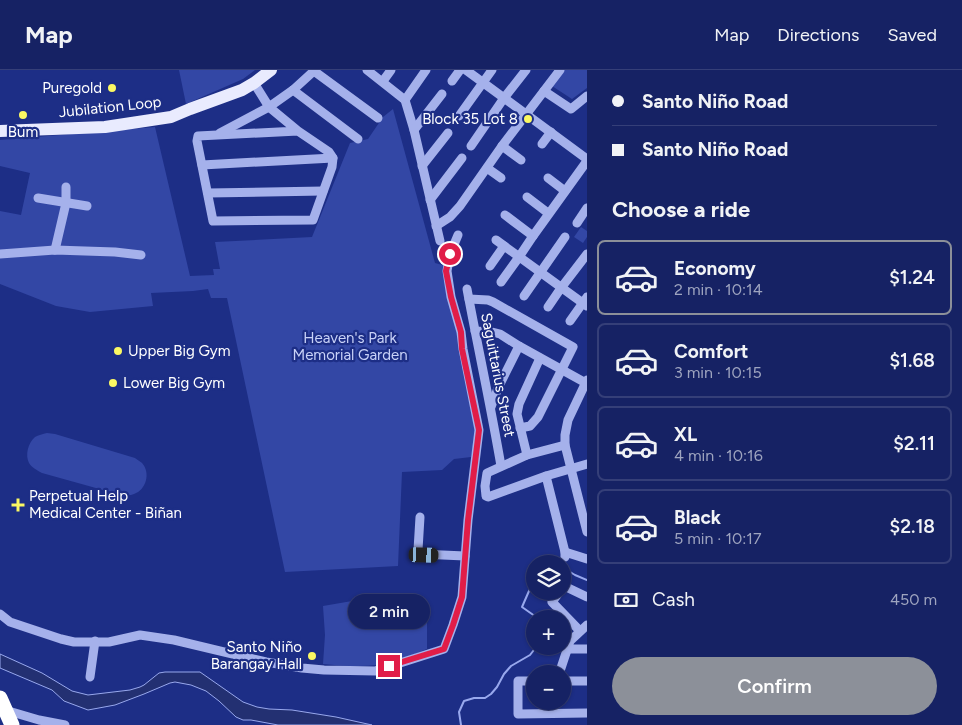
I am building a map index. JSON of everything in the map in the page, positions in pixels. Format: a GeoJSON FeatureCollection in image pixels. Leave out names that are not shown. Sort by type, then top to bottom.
{"type":"FeatureCollection","features":[{"type":"Feature","properties":{"kind":"highway"},"geometry":{"type":"LineString","coordinates":[[2,706],[12,725]]}},
{"type":"Feature","properties":{"kind":"main road","name":"Jubilation Loop"},"geometry":{"type":"LineString","coordinates":[[0,131],[105,127],[171,117],[242,90],[271,70]]}},
{"type":"Feature","properties":{"kind":"street"},"geometry":{"type":"LineString","coordinates":[[367,70],[405,100],[414,130],[440,241]]}},
{"type":"Feature","properties":{"kind":"street"},"geometry":{"type":"LineString","coordinates":[[383,81],[391,70]]}},
{"type":"Feature","properties":{"kind":"street"},"geometry":{"type":"LineString","coordinates":[[405,100],[426,70]]}},
{"type":"Feature","properties":{"kind":"street"},"geometry":{"type":"LineString","coordinates":[[452,81],[460,70]]}},
{"type":"Feature","properties":{"kind":"street"},"geometry":{"type":"LineString","coordinates":[[466,70],[587,160],[501,282]]}},
{"type":"Feature","properties":{"kind":"street"},"geometry":{"type":"LineString","coordinates":[[459,116],[492,70]]}},
{"type":"Feature","properties":{"kind":"street"},"geometry":{"type":"LineString","coordinates":[[471,146],[526,70]]}},
{"type":"Feature","properties":{"kind":"street"},"geometry":{"type":"LineString","coordinates":[[436,226],[463,208],[502,146],[560,70]]}},
{"type":"Feature","properties":{"kind":"street"},"geometry":{"type":"LineString","coordinates":[[217,135],[269,107],[315,71],[378,118]]}},
{"type":"Feature","properties":{"kind":"street"},"geometry":{"type":"LineString","coordinates":[[254,83],[269,107],[298,131],[329,152],[333,158],[332,167],[313,220],[213,221],[197,141],[198,136],[298,131]]}},
{"type":"Feature","properties":{"kind":"street"},"geometry":{"type":"LineString","coordinates":[[293,90],[358,139]]}},
{"type":"Feature","properties":{"kind":"street"},"geometry":{"type":"LineString","coordinates":[[544,91],[571,109],[587,96]]}},
{"type":"Feature","properties":{"kind":"street"},"geometry":{"type":"LineString","coordinates":[[414,130],[442,94]]}},
{"type":"Feature","properties":{"kind":"street"},"geometry":{"type":"LineString","coordinates":[[422,166],[448,132]]}},
{"type":"Feature","properties":{"kind":"street"},"geometry":{"type":"LineString","coordinates":[[542,144],[551,132]]}},
{"type":"Feature","properties":{"kind":"street"},"geometry":{"type":"LineString","coordinates":[[502,146],[521,160]]}},
{"type":"Feature","properties":{"kind":"street"},"geometry":{"type":"LineString","coordinates":[[202,165],[333,158]]}},
{"type":"Feature","properties":{"kind":"street"},"geometry":{"type":"LineString","coordinates":[[430,200],[462,158]]}},
{"type":"Feature","properties":{"kind":"street"},"geometry":{"type":"LineString","coordinates":[[487,168],[500,178]]}},
{"type":"Feature","properties":{"kind":"street"},"geometry":{"type":"LineString","coordinates":[[548,178],[565,191]]}},
{"type":"Feature","properties":{"kind":"street"},"geometry":{"type":"LineString","coordinates":[[55,250],[66,203],[66,187]]}},
{"type":"Feature","properties":{"kind":"street"},"geometry":{"type":"LineString","coordinates":[[208,193],[323,191]]}},
{"type":"Feature","properties":{"kind":"street"},"geometry":{"type":"LineString","coordinates":[[527,197],[548,213]]}},
{"type":"Feature","properties":{"kind":"street"},"geometry":{"type":"LineString","coordinates":[[38,198],[87,206]]}},
{"type":"Feature","properties":{"kind":"street"},"geometry":{"type":"LineString","coordinates":[[577,222],[587,208]]}},
{"type":"Feature","properties":{"kind":"street"},"geometry":{"type":"LineString","coordinates":[[505,215],[533,236]]}},
{"type":"Feature","properties":{"kind":"street"},"geometry":{"type":"LineString","coordinates":[[0,614],[10,622],[74,642],[109,642],[140,635],[174,640],[266,662],[324,670],[375,671],[444,649],[462,597],[468,520],[479,430],[462,349],[461,332],[446,271],[450,254],[458,235]]}},
{"type":"Feature","properties":{"kind":"street"},"geometry":{"type":"LineString","coordinates":[[524,296],[565,237]]}},
{"type":"Feature","properties":{"kind":"street"},"geometry":{"type":"LineString","coordinates":[[496,240],[561,288],[586,302],[570,321]]}},
{"type":"Feature","properties":{"kind":"street"},"geometry":{"type":"LineString","coordinates":[[490,266],[504,246]]}},
{"type":"Feature","properties":{"kind":"street"},"geometry":{"type":"LineString","coordinates":[[0,254],[55,250],[141,255]]}},
{"type":"Feature","properties":{"kind":"street"},"geometry":{"type":"LineString","coordinates":[[548,307],[587,254]]}},
{"type":"Feature","properties":{"kind":"street","name":"Saguittarius Street"},"geometry":{"type":"LineString","coordinates":[[467,289],[501,466]]}},
{"type":"Feature","properties":{"kind":"street"},"geometry":{"type":"LineString","coordinates":[[469,299],[493,302],[573,347],[538,417],[530,426],[520,428]]}},
{"type":"Feature","properties":{"kind":"street"},"geometry":{"type":"LineString","coordinates":[[475,331],[500,334],[586,382],[568,420],[565,445],[587,532]]}},
{"type":"Feature","properties":{"kind":"street"},"geometry":{"type":"LineString","coordinates":[[491,407],[498,388],[520,346]]}},
{"type":"Feature","properties":{"kind":"street"},"geometry":{"type":"LineString","coordinates":[[527,455],[517,414],[519,404],[540,358]]}},
{"type":"Feature","properties":{"kind":"street"},"geometry":{"type":"LineString","coordinates":[[565,445],[527,455],[486,473],[486,495],[488,497],[546,476],[587,464]]}},
{"type":"Feature","properties":{"kind":"street"},"geometry":{"type":"LineString","coordinates":[[546,476],[565,555],[587,559]]}},
{"type":"Feature","properties":{"kind":"street"},"geometry":{"type":"LineString","coordinates":[[420,517],[418,550],[420,554],[465,556]]}},
{"type":"Feature","properties":{"kind":"street"},"geometry":{"type":"LineString","coordinates":[[571,592],[587,598]]}},
{"type":"Feature","properties":{"kind":"street"},"geometry":{"type":"LineString","coordinates":[[553,600],[552,602],[583,628],[571,639]]}},
{"type":"Feature","properties":{"kind":"street"},"geometry":{"type":"LineString","coordinates":[[90,677],[95,641]]}},
{"type":"Feature","properties":{"kind":"street"},"geometry":{"type":"LineString","coordinates":[[571,649],[587,649]]}},
{"type":"Feature","properties":{"kind":"street"},"geometry":{"type":"LineString","coordinates":[[571,680],[587,681]]}},
{"type":"Feature","properties":{"kind":"street"},"geometry":{"type":"LineString","coordinates":[[526,681],[518,681],[518,714],[587,713]]}},
{"type":"Feature","properties":{"kind":"street"},"geometry":{"type":"LineString","coordinates":[[2,706],[39,720],[65,725]]}},
{"type":"Feature","properties":{"kind":"green space"},"geometry":{"type":"Polygon","coordinates":[[[179,70],[255,70],[243,79],[186,104],[179,70]]]}},
{"type":"Feature","properties":{"kind":"green space"},"geometry":{"type":"Polygon","coordinates":[[[564,70],[587,70],[587,88],[572,99],[552,86],[564,70]]]}},
{"type":"Feature","properties":{"kind":"green space","name":"Heaven's Park Memorial Garden"},"geometry":{"type":"Polygon","coordinates":[[[393,109],[435,263],[450,267],[476,433],[471,457],[454,459],[442,470],[402,472],[398,566],[285,572],[227,298],[211,298],[208,289],[151,293],[153,306],[90,312],[56,306],[0,284],[0,211],[21,215],[30,173],[0,166],[0,140],[155,127],[190,276],[214,275],[213,269],[220,269],[215,242],[312,237],[350,143],[368,139],[383,117],[393,109]]]}},
{"type":"Feature","properties":{"kind":"green space"},"geometry":{"type":"Polygon","coordinates":[[[581,227],[587,231],[587,237],[583,243],[574,237],[581,227]]]}},
{"type":"Feature","properties":{"kind":"green space"},"geometry":{"type":"Polygon","coordinates":[[[47,433],[135,458],[145,467],[147,476],[142,489],[134,494],[121,495],[42,473],[35,469],[28,460],[29,446],[35,437],[47,433]]]}},
{"type":"Feature","properties":{"kind":"green space"},"geometry":{"type":"Polygon","coordinates":[[[352,601],[427,601],[427,649],[397,661],[378,665],[323,664],[325,635],[323,606],[352,601]]]}},
{"type":"Feature","properties":{"kind":"shaded area"},"geometry":{"type":"Polygon","coordinates":[[[0,654],[42,673],[72,691],[88,695],[140,687],[159,673],[200,672],[243,702],[257,707],[292,710],[372,725],[278,725],[243,720],[236,717],[206,691],[191,685],[175,682],[115,705],[88,710],[64,701],[52,690],[0,668],[0,654]]]}},
{"type":"Feature","properties":{"kind":"waterway"},"geometry":{"type":"LineString","coordinates":[[571,573],[587,580]]}},
{"type":"Feature","properties":{"kind":"waterway"},"geometry":{"type":"LineString","coordinates":[[526,598],[522,607],[526,610]]}},
{"type":"Feature","properties":{"kind":"waterway"},"geometry":{"type":"LineString","coordinates":[[461,725],[459,712],[464,701],[474,698],[485,698],[491,694],[511,666],[530,655]]}},
{"type":"Feature","properties":{"kind":"place","name":"Puregold"},"geometry":{"type":"Point","coordinates":[112,88]}},
{"type":"Feature","properties":{"kind":"place","name":"Bum"},"geometry":{"type":"Point","coordinates":[23,115]}},
{"type":"Feature","properties":{"kind":"place","name":"Block 35 Lot 8"},"geometry":{"type":"Point","coordinates":[528,119]}},
{"type":"Feature","properties":{"kind":"place","name":"Upper Big Gym"},"geometry":{"type":"Point","coordinates":[118,351]}},
{"type":"Feature","properties":{"kind":"place","name":"Lower Big Gym"},"geometry":{"type":"Point","coordinates":[113,383]}},
{"type":"Feature","properties":{"kind":"place","name":"Perpetual Help Medical Center - Biñan"},"geometry":{"type":"Point","coordinates":[18,505]}},
{"type":"Feature","properties":{"kind":"place","name":"Santo Niño Barangay Hall"},"geometry":{"type":"Point","coordinates":[312,656]}},
{"type":"Feature","properties":{"kind":"route"},"geometry":{"type":"LineString","coordinates":[[389,666],[444,649],[462,597],[468,520],[479,430],[462,349],[461,332],[446,271],[450,254]]}}]}
